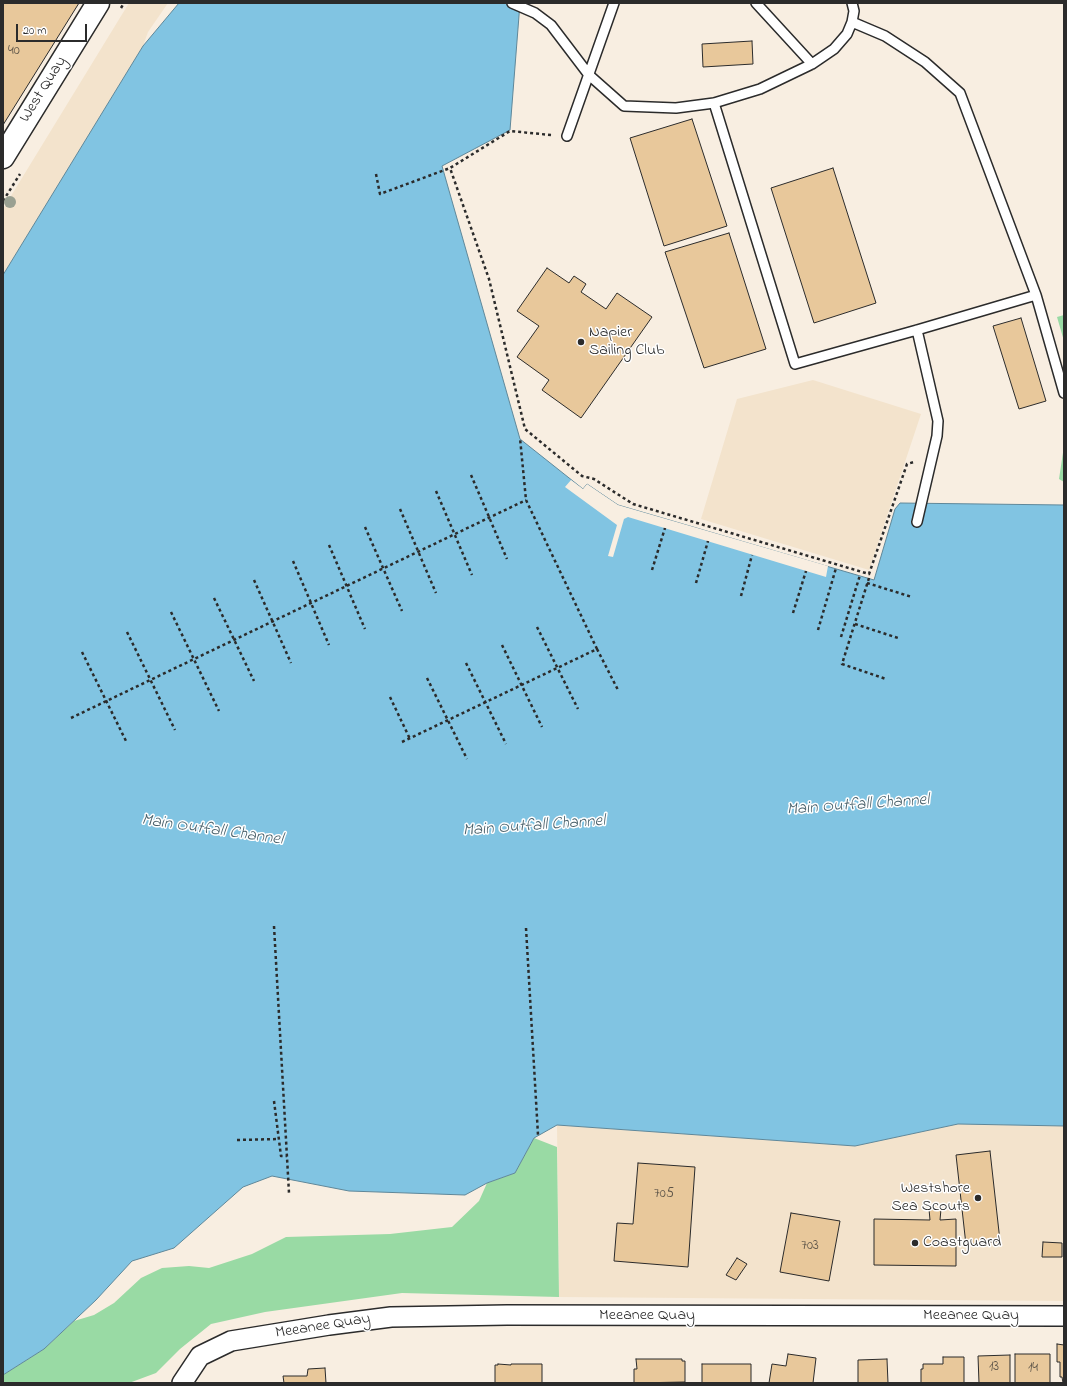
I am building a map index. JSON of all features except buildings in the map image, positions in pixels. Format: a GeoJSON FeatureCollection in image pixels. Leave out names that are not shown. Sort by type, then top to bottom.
{"type":"FeatureCollection","features":[{"type":"Feature","properties":{"kind":"street","name":"West Quay"},"geometry":{"type":"LineString","coordinates":[[3,157],[98,3]]}},
{"type":"Feature","properties":{"kind":"street","name":"Meeanee Quay"},"geometry":{"type":"LineString","coordinates":[[182,1383],[200,1356],[231,1341],[392,1316],[1064,1316]]}},
{"type":"Feature","properties":{"kind":"lane"},"geometry":{"type":"LineString","coordinates":[[512,3],[535,13],[551,25],[589,75],[624,106],[676,108],[714,103],[760,89],[812,64],[834,49],[847,34],[852,22],[854,11],[852,3]]}},
{"type":"Feature","properties":{"kind":"lane"},"geometry":{"type":"LineString","coordinates":[[567,136],[614,3]]}},
{"type":"Feature","properties":{"kind":"lane"},"geometry":{"type":"LineString","coordinates":[[756,3],[812,64]]}},
{"type":"Feature","properties":{"kind":"lane"},"geometry":{"type":"LineString","coordinates":[[852,22],[885,36],[925,62],[960,93],[1036,295],[1064,393]]}},
{"type":"Feature","properties":{"kind":"lane"},"geometry":{"type":"LineString","coordinates":[[714,103],[796,364],[1036,295]]}},
{"type":"Feature","properties":{"kind":"lane"},"geometry":{"type":"LineString","coordinates":[[917,330],[938,421],[937,436],[917,522]]}},
{"type":"Feature","properties":{"kind":"path"},"geometry":{"type":"LineString","coordinates":[[376,174],[380,194],[450,168],[510,131],[567,136]]}},
{"type":"Feature","properties":{"kind":"path"},"geometry":{"type":"LineString","coordinates":[[450,168],[489,279],[525,429],[582,476],[594,479],[633,504],[869,574],[907,464],[932,457]]}},
{"type":"Feature","properties":{"kind":"path"},"geometry":{"type":"LineString","coordinates":[[520,438],[526,500],[618,690]]}},
{"type":"Feature","properties":{"kind":"path"},"geometry":{"type":"LineString","coordinates":[[471,475],[507,559]]}},
{"type":"Feature","properties":{"kind":"path"},"geometry":{"type":"LineString","coordinates":[[436,491],[472,574]]}},
{"type":"Feature","properties":{"kind":"path"},"geometry":{"type":"LineString","coordinates":[[71,718],[526,500]]}},
{"type":"Feature","properties":{"kind":"path"},"geometry":{"type":"LineString","coordinates":[[400,509],[436,592]]}},
{"type":"Feature","properties":{"kind":"path"},"geometry":{"type":"LineString","coordinates":[[365,527],[402,611]]}},
{"type":"Feature","properties":{"kind":"path"},"geometry":{"type":"LineString","coordinates":[[652,570],[665,528]]}},
{"type":"Feature","properties":{"kind":"path"},"geometry":{"type":"LineString","coordinates":[[696,583],[708,541]]}},
{"type":"Feature","properties":{"kind":"path"},"geometry":{"type":"LineString","coordinates":[[329,545],[366,629]]}},
{"type":"Feature","properties":{"kind":"path"},"geometry":{"type":"LineString","coordinates":[[741,596],[752,555]]}},
{"type":"Feature","properties":{"kind":"path"},"geometry":{"type":"LineString","coordinates":[[292,561],[329,644]]}},
{"type":"Feature","properties":{"kind":"path"},"geometry":{"type":"LineString","coordinates":[[818,630],[836,568]]}},
{"type":"Feature","properties":{"kind":"path"},"geometry":{"type":"LineString","coordinates":[[793,612],[806,571]]}},
{"type":"Feature","properties":{"kind":"path"},"geometry":{"type":"LineString","coordinates":[[841,637],[860,575]]}},
{"type":"Feature","properties":{"kind":"path"},"geometry":{"type":"LineString","coordinates":[[869,578],[842,664],[886,679]]}},
{"type":"Feature","properties":{"kind":"path"},"geometry":{"type":"LineString","coordinates":[[254,580],[291,663]]}},
{"type":"Feature","properties":{"kind":"path"},"geometry":{"type":"LineString","coordinates":[[867,582],[912,597]]}},
{"type":"Feature","properties":{"kind":"path"},"geometry":{"type":"LineString","coordinates":[[214,598],[254,681]]}},
{"type":"Feature","properties":{"kind":"path"},"geometry":{"type":"LineString","coordinates":[[171,612],[219,711]]}},
{"type":"Feature","properties":{"kind":"path"},"geometry":{"type":"LineString","coordinates":[[855,624],[898,638]]}},
{"type":"Feature","properties":{"kind":"path"},"geometry":{"type":"LineString","coordinates":[[537,627],[578,709]]}},
{"type":"Feature","properties":{"kind":"path"},"geometry":{"type":"LineString","coordinates":[[127,632],[175,730]]}},
{"type":"Feature","properties":{"kind":"path"},"geometry":{"type":"LineString","coordinates":[[502,646],[542,727]]}},
{"type":"Feature","properties":{"kind":"path"},"geometry":{"type":"LineString","coordinates":[[402,742],[597,649]]}},
{"type":"Feature","properties":{"kind":"path"},"geometry":{"type":"LineString","coordinates":[[82,652],[126,741]]}},
{"type":"Feature","properties":{"kind":"path"},"geometry":{"type":"LineString","coordinates":[[466,663],[506,744]]}},
{"type":"Feature","properties":{"kind":"path"},"geometry":{"type":"LineString","coordinates":[[427,678],[467,759]]}},
{"type":"Feature","properties":{"kind":"path"},"geometry":{"type":"LineString","coordinates":[[390,697],[410,739]]}},
{"type":"Feature","properties":{"kind":"path"},"geometry":{"type":"LineString","coordinates":[[274,926],[289,1193]]}},
{"type":"Feature","properties":{"kind":"path"},"geometry":{"type":"LineString","coordinates":[[526,928],[538,1136]]}},
{"type":"Feature","properties":{"kind":"path"},"geometry":{"type":"LineString","coordinates":[[274,1100],[281,1156],[287,1156]]}},
{"type":"Feature","properties":{"kind":"path"},"geometry":{"type":"LineString","coordinates":[[237,1140],[279,1139]]}},
{"type":"Feature","properties":{"kind":"shaded area"},"geometry":{"type":"Polygon","coordinates":[[[129,3],[168,3],[148,32],[143,46],[3,275],[3,209],[129,3]]]}},
{"type":"Feature","properties":{"kind":"shaded area"},"geometry":{"type":"Polygon","coordinates":[[[813,380],[921,414],[869,570],[701,519],[737,399],[813,380]]]}},
{"type":"Feature","properties":{"kind":"shaded area"},"geometry":{"type":"Polygon","coordinates":[[[958,1124],[1064,1126],[1064,1301],[559,1297],[557,1125],[855,1146],[958,1124]]]}},
{"type":"Feature","properties":{"kind":"green space"},"geometry":{"type":"Polygon","coordinates":[[[1064,315],[1064,341],[1057,317],[1064,315]]]}},
{"type":"Feature","properties":{"kind":"green space"},"geometry":{"type":"Polygon","coordinates":[[[1064,446],[1064,482],[1059,479],[1064,446]]]}},
{"type":"Feature","properties":{"kind":"green space"},"geometry":{"type":"Polygon","coordinates":[[[534,1138],[557,1147],[559,1297],[402,1293],[265,1312],[211,1324],[180,1349],[156,1373],[129,1383],[3,1383],[3,1375],[44,1349],[74,1321],[94,1315],[114,1303],[141,1278],[162,1268],[189,1266],[209,1268],[252,1254],[286,1237],[390,1234],[452,1227],[479,1201],[487,1183],[515,1173],[534,1138]]]}},
{"type":"Feature","properties":{"kind":"water","name":"Main Outfall Channel"},"geometry":{"type":"Polygon","coordinates":[[[179,3],[520,3],[510,130],[442,166],[520,439],[583,489],[587,484],[618,505],[874,580],[895,509],[900,503],[1064,505],[1064,1126],[958,1124],[855,1146],[557,1125],[534,1138],[515,1173],[487,1183],[465,1195],[349,1191],[272,1176],[243,1187],[174,1248],[132,1261],[96,1300],[44,1349],[3,1375],[3,275],[143,46],[179,3]]]}},
{"type":"Feature","properties":{"kind":"pier"},"geometry":{"type":"Polygon","coordinates":[[[571,480],[583,489],[587,484],[618,505],[828,566],[826,577],[628,517],[624,519],[613,557],[608,556],[617,525],[565,487],[571,480]]]}},
{"type":"Feature","properties":{"kind":"place","name":"Napier Sailing Club"},"geometry":{"type":"Point","coordinates":[581,342]}},
{"type":"Feature","properties":{"kind":"place","name":"Westshore Sea Scouts"},"geometry":{"type":"Point","coordinates":[978,1198]}},
{"type":"Feature","properties":{"kind":"place","name":"Coastguard"},"geometry":{"type":"Point","coordinates":[915,1243]}}]}
